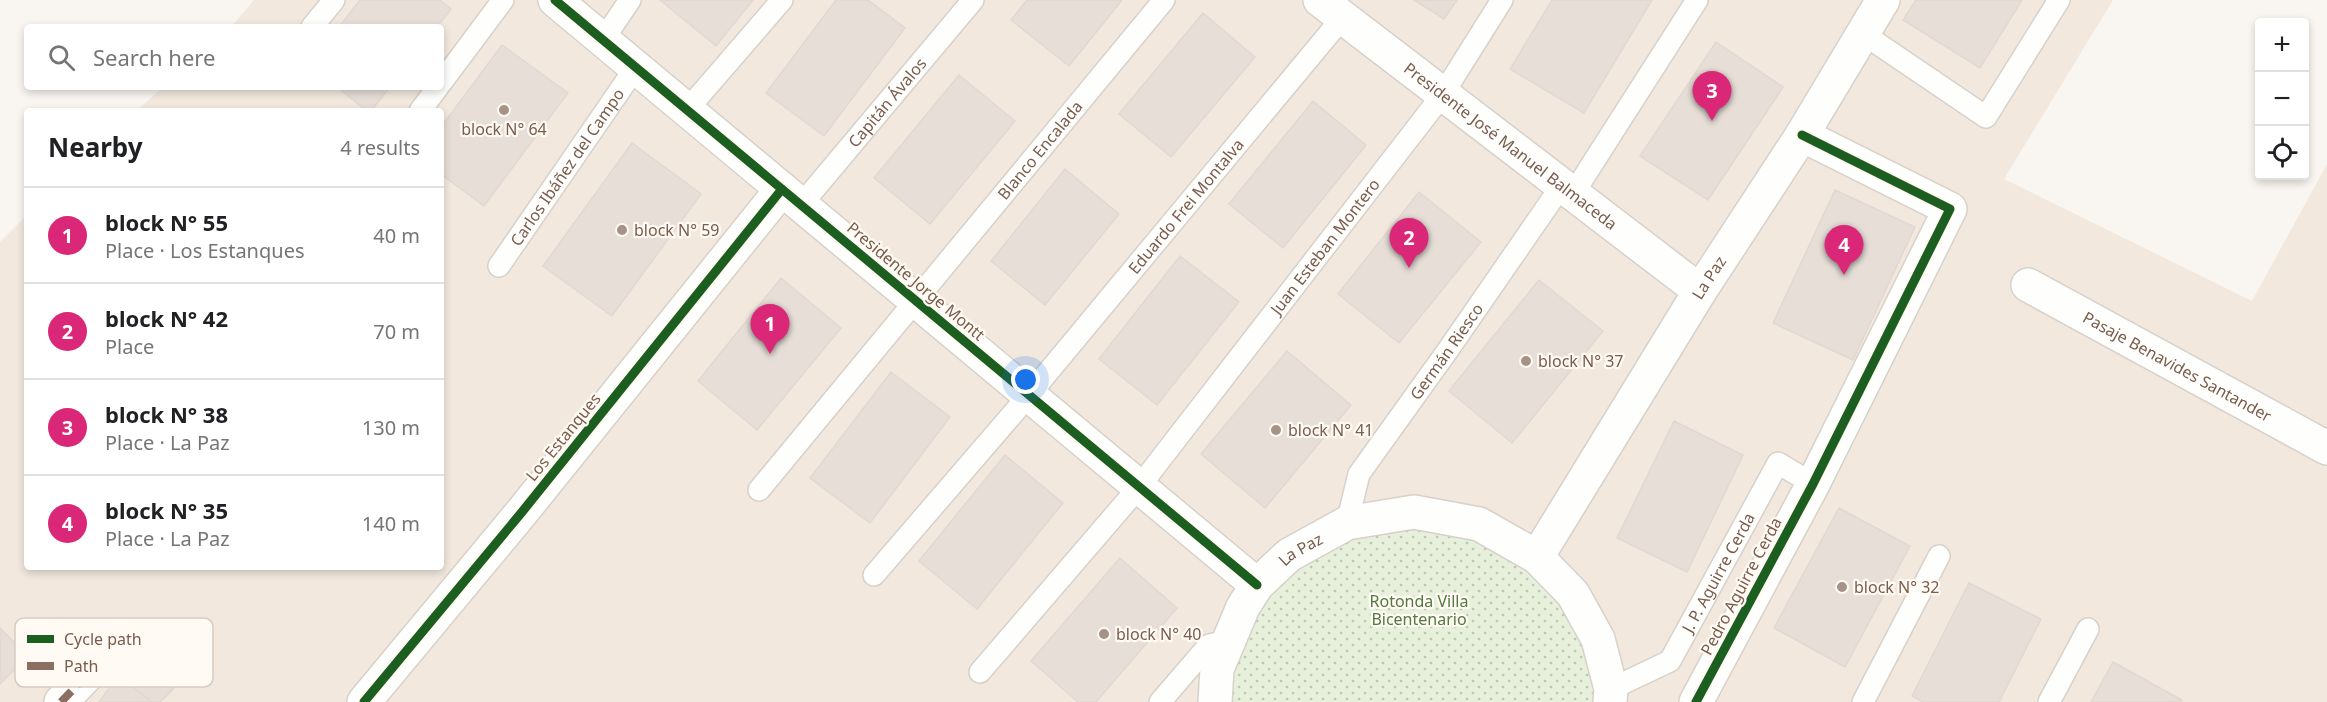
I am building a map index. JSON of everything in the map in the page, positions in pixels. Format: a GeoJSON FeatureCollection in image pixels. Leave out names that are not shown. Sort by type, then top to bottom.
{"type":"FeatureCollection","features":[{"type":"Feature","properties":{"kind":"street","name":"Presidente Jorge Montt"},"geometry":{"type":"LineString","coordinates":[[555,0],[1257,585]]}},
{"type":"Feature","properties":{"kind":"street","name":"La Paz"},"geometry":{"type":"LineString","coordinates":[[1537,556],[1700,291],[1802,135],[1882,0]]}},
{"type":"Feature","properties":{"kind":"street","name":"Presidente José Manuel Balmaceda"},"geometry":{"type":"LineString","coordinates":[[1331,9],[1700,291]]}},
{"type":"Feature","properties":{"kind":"street","name":"Pedro Aguirre Cerda"},"geometry":{"type":"LineString","coordinates":[[1696,702],[1813,484],[1950,209],[1802,135]]}},
{"type":"Feature","properties":{"kind":"street","name":"Los Estanques"},"geometry":{"type":"LineString","coordinates":[[364,702],[522,512],[792,197]]}},
{"type":"Feature","properties":{"kind":"street","name":"Pasaje Benavides Santander"},"geometry":{"type":"LineString","coordinates":[[2028,285],[2327,448]]}},
{"type":"Feature","properties":{"kind":"street","name":"La Paz"},"geometry":{"type":"LineString","coordinates":[[1215,702],[1217,669],[1243,607],[1257,585],[1289,555],[1347,523],[1414,512],[1479,524],[1537,556],[1573,594],[1598,639],[1611,695]]}},
{"type":"Feature","properties":{"kind":"street"},"geometry":{"type":"LineString","coordinates":[[62,702],[76,687]]}},
{"type":"Feature","properties":{"kind":"lane"},"geometry":{"type":"LineString","coordinates":[[314,24],[334,0]]}},
{"type":"Feature","properties":{"kind":"lane"},"geometry":{"type":"LineString","coordinates":[[444,79],[504,0]]}},
{"type":"Feature","properties":{"kind":"lane"},"geometry":{"type":"LineString","coordinates":[[603,40],[630,0]]}},
{"type":"Feature","properties":{"kind":"lane"},"geometry":{"type":"LineString","coordinates":[[687,110],[782,0]]}},
{"type":"Feature","properties":{"kind":"lane","name":"Capitán Ávalos"},"geometry":{"type":"LineString","coordinates":[[792,197],[973,0]]}},
{"type":"Feature","properties":{"kind":"lane","name":"Blanco Encalada"},"geometry":{"type":"LineString","coordinates":[[759,490],[914,299],[1164,0]]}},
{"type":"Feature","properties":{"kind":"lane","name":"Juan Esteban Montero"},"geometry":{"type":"LineString","coordinates":[[980,672],[1138,487],[1443,94],[1502,0]]}},
{"type":"Feature","properties":{"kind":"lane","name":"Germán Riesco"},"geometry":{"type":"LineString","coordinates":[[1347,523],[1359,474],[1567,190],[1697,0]]}},
{"type":"Feature","properties":{"kind":"lane"},"geometry":{"type":"LineString","coordinates":[[1862,33],[1986,117],[2059,0]]}},
{"type":"Feature","properties":{"kind":"lane","name":"Eduardo Frei Montalva"},"geometry":{"type":"LineString","coordinates":[[874,575],[1029,395],[1331,9]]}},
{"type":"Feature","properties":{"kind":"lane","name":"Carlos Ibáñez del Campo"},"geometry":{"type":"LineString","coordinates":[[499,267],[636,68]]}},
{"type":"Feature","properties":{"kind":"lane"},"geometry":{"type":"LineString","coordinates":[[422,108],[436,90]]}},
{"type":"Feature","properties":{"kind":"lane","name":"J. P. Aguirre Cerda"},"geometry":{"type":"LineString","coordinates":[[1611,695],[1670,662],[1778,463],[1813,484]]}},
{"type":"Feature","properties":{"kind":"lane"},"geometry":{"type":"LineString","coordinates":[[1863,702],[1939,556]]}},
{"type":"Feature","properties":{"kind":"lane"},"geometry":{"type":"LineString","coordinates":[[2049,702],[2088,629]]}},
{"type":"Feature","properties":{"kind":"lane"},"geometry":{"type":"LineString","coordinates":[[1160,702],[1209,645],[1229,641]]}},
{"type":"Feature","properties":{"kind":"shaded area"},"geometry":{"type":"Polygon","coordinates":[[[254,0],[2113,0],[2004,179],[2252,301],[2327,164],[2327,702],[0,702],[0,242],[24,218],[24,570],[444,570],[444,108],[139,108],[160,90],[444,90],[444,24],[234,24],[254,0]]]}},
{"type":"Feature","properties":{"kind":"green space","name":"Rotonda Villa Bicentenario"},"geometry":{"type":"Polygon","coordinates":[[[1364,524],[1494,535],[1582,619],[1602,702],[1224,702],[1251,607],[1296,557],[1364,524]]]}},
{"type":"Feature","properties":{"kind":"building"},"geometry":{"type":"Polygon","coordinates":[[[360,0],[440,0],[451,9],[439,24],[341,24],[360,0]]]}},
{"type":"Feature","properties":{"kind":"building"},"geometry":{"type":"Polygon","coordinates":[[[660,0],[753,0],[716,46],[660,0]]]}},
{"type":"Feature","properties":{"kind":"building"},"geometry":{"type":"Polygon","coordinates":[[[836,0],[868,0],[905,28],[824,136],[766,93],[836,0]]]}},
{"type":"Feature","properties":{"kind":"building"},"geometry":{"type":"Polygon","coordinates":[[[1027,0],[1122,0],[1069,66],[1011,20],[1027,0]]]}},
{"type":"Feature","properties":{"kind":"building"},"geometry":{"type":"Polygon","coordinates":[[[1414,0],[1457,0],[1444,19],[1414,0]]]}},
{"type":"Feature","properties":{"kind":"building"},"geometry":{"type":"Polygon","coordinates":[[[1552,0],[1652,0],[1584,113],[1510,69],[1552,0]]]}},
{"type":"Feature","properties":{"kind":"building"},"geometry":{"type":"Polygon","coordinates":[[[1916,0],[2022,0],[1980,68],[1903,20],[1916,0]]]}},
{"type":"Feature","properties":{"kind":"building"},"geometry":{"type":"Polygon","coordinates":[[[1203,13],[1255,57],[1171,157],[1119,114],[1203,13]]]}},
{"type":"Feature","properties":{"kind":"building"},"geometry":{"type":"Polygon","coordinates":[[[1716,42],[1783,87],[1708,200],[1640,156],[1716,42]]]}},
{"type":"Feature","properties":{"kind":"building","name":"block N° 64"},"geometry":{"type":"Polygon","coordinates":[[[502,45],[568,93],[484,206],[444,176],[444,123],[502,45]]]}},
{"type":"Feature","properties":{"kind":"building"},"geometry":{"type":"Polygon","coordinates":[[[959,75],[1015,121],[930,224],[874,178],[959,75]]]}},
{"type":"Feature","properties":{"kind":"building"},"geometry":{"type":"Polygon","coordinates":[[[341,90],[388,90],[373,108],[363,108],[341,90]]]}},
{"type":"Feature","properties":{"kind":"building"},"geometry":{"type":"Polygon","coordinates":[[[1313,101],[1366,145],[1283,248],[1229,204],[1313,101]]]}},
{"type":"Feature","properties":{"kind":"building","name":"block N° 59"},"geometry":{"type":"Polygon","coordinates":[[[632,143],[701,194],[612,316],[543,266],[632,143]]]}},
{"type":"Feature","properties":{"kind":"building"},"geometry":{"type":"Polygon","coordinates":[[[1065,169],[1119,214],[1045,305],[991,261],[1065,169]]]}},
{"type":"Feature","properties":{"kind":"building"},"geometry":{"type":"Polygon","coordinates":[[[1835,190],[1915,227],[1853,360],[1773,323],[1835,190]]]}},
{"type":"Feature","properties":{"kind":"building"},"geometry":{"type":"Polygon","coordinates":[[[1419,192],[1481,242],[1399,343],[1338,294],[1419,192]]]}},
{"type":"Feature","properties":{"kind":"building"},"geometry":{"type":"Polygon","coordinates":[[[1180,256],[1239,302],[1157,405],[1099,359],[1180,256]]]}},
{"type":"Feature","properties":{"kind":"building"},"geometry":{"type":"Polygon","coordinates":[[[781,278],[841,328],[757,430],[698,381],[781,278]]]}},
{"type":"Feature","properties":{"kind":"building","name":"block N° 37"},"geometry":{"type":"Polygon","coordinates":[[[1539,280],[1603,331],[1512,443],[1449,391],[1539,280]]]}},
{"type":"Feature","properties":{"kind":"building","name":"block N° 41"},"geometry":{"type":"Polygon","coordinates":[[[1287,351],[1351,405],[1265,508],[1201,454],[1287,351]]]}},
{"type":"Feature","properties":{"kind":"building"},"geometry":{"type":"Polygon","coordinates":[[[891,372],[950,417],[870,523],[810,478],[891,372]]]}},
{"type":"Feature","properties":{"kind":"building"},"geometry":{"type":"Polygon","coordinates":[[[1674,421],[1743,455],[1687,572],[1617,538],[1674,421]]]}},
{"type":"Feature","properties":{"kind":"building"},"geometry":{"type":"Polygon","coordinates":[[[1005,455],[1063,503],[977,609],[919,561],[1005,455]]]}},
{"type":"Feature","properties":{"kind":"building","name":"block N° 32"},"geometry":{"type":"Polygon","coordinates":[[[1839,508],[1910,546],[1845,667],[1774,628],[1839,508]]]}},
{"type":"Feature","properties":{"kind":"building","name":"block N° 40"},"geometry":{"type":"Polygon","coordinates":[[[1120,558],[1177,608],[1096,702],[1078,702],[1031,661],[1120,558]]]}},
{"type":"Feature","properties":{"kind":"building"},"geometry":{"type":"Polygon","coordinates":[[[1969,583],[2041,619],[1999,702],[1923,702],[1912,696],[1969,583]]]}},
{"type":"Feature","properties":{"kind":"building"},"geometry":{"type":"Polygon","coordinates":[[[0,628],[15,643],[15,669],[0,684],[0,628]]]}},
{"type":"Feature","properties":{"kind":"building"},"geometry":{"type":"Polygon","coordinates":[[[2113,662],[2182,700],[2181,702],[2091,702],[2113,662]]]}},
{"type":"Feature","properties":{"kind":"building"},"geometry":{"type":"Polygon","coordinates":[[[110,687],[132,687],[152,702],[99,702],[110,687]]]}},
{"type":"Feature","properties":{"kind":"building"},"geometry":{"type":"Polygon","coordinates":[[[132,687],[175,687],[160,702],[152,702],[132,687]]]}},
{"type":"Feature","properties":{"kind":"marked path"},"geometry":{"type":"LineString","coordinates":[[61,702],[75,687]]}},
{"type":"Feature","properties":{"kind":"cycle path"},"geometry":{"type":"LineString","coordinates":[[555,0],[1257,585]]}},
{"type":"Feature","properties":{"kind":"cycle path"},"geometry":{"type":"LineString","coordinates":[[1696,702],[1813,484],[1950,209],[1802,135]]}},
{"type":"Feature","properties":{"kind":"cycle path"},"geometry":{"type":"LineString","coordinates":[[364,702],[522,512],[782,189]]}},
{"type":"Feature","properties":{"kind":"place","name":"block N° 64"},"geometry":{"type":"Point","coordinates":[504,110]}},
{"type":"Feature","properties":{"kind":"place","name":"block N° 38"},"geometry":{"type":"Point","coordinates":[1712,121]}},
{"type":"Feature","properties":{"kind":"place","name":"block N° 59"},"geometry":{"type":"Point","coordinates":[622,230]}},
{"type":"Feature","properties":{"kind":"place","name":"block N° 42"},"geometry":{"type":"Point","coordinates":[1409,268]}},
{"type":"Feature","properties":{"kind":"place","name":"block N° 35"},"geometry":{"type":"Point","coordinates":[1844,275]}},
{"type":"Feature","properties":{"kind":"place","name":"block N° 55"},"geometry":{"type":"Point","coordinates":[770,354]}},
{"type":"Feature","properties":{"kind":"place","name":"block N° 37"},"geometry":{"type":"Point","coordinates":[1526,361]}},
{"type":"Feature","properties":{"kind":"place","name":"block N° 41"},"geometry":{"type":"Point","coordinates":[1276,430]}},
{"type":"Feature","properties":{"kind":"place","name":"block N° 32"},"geometry":{"type":"Point","coordinates":[1842,587]}},
{"type":"Feature","properties":{"kind":"place","name":"block N° 40"},"geometry":{"type":"Point","coordinates":[1104,634]}}]}
